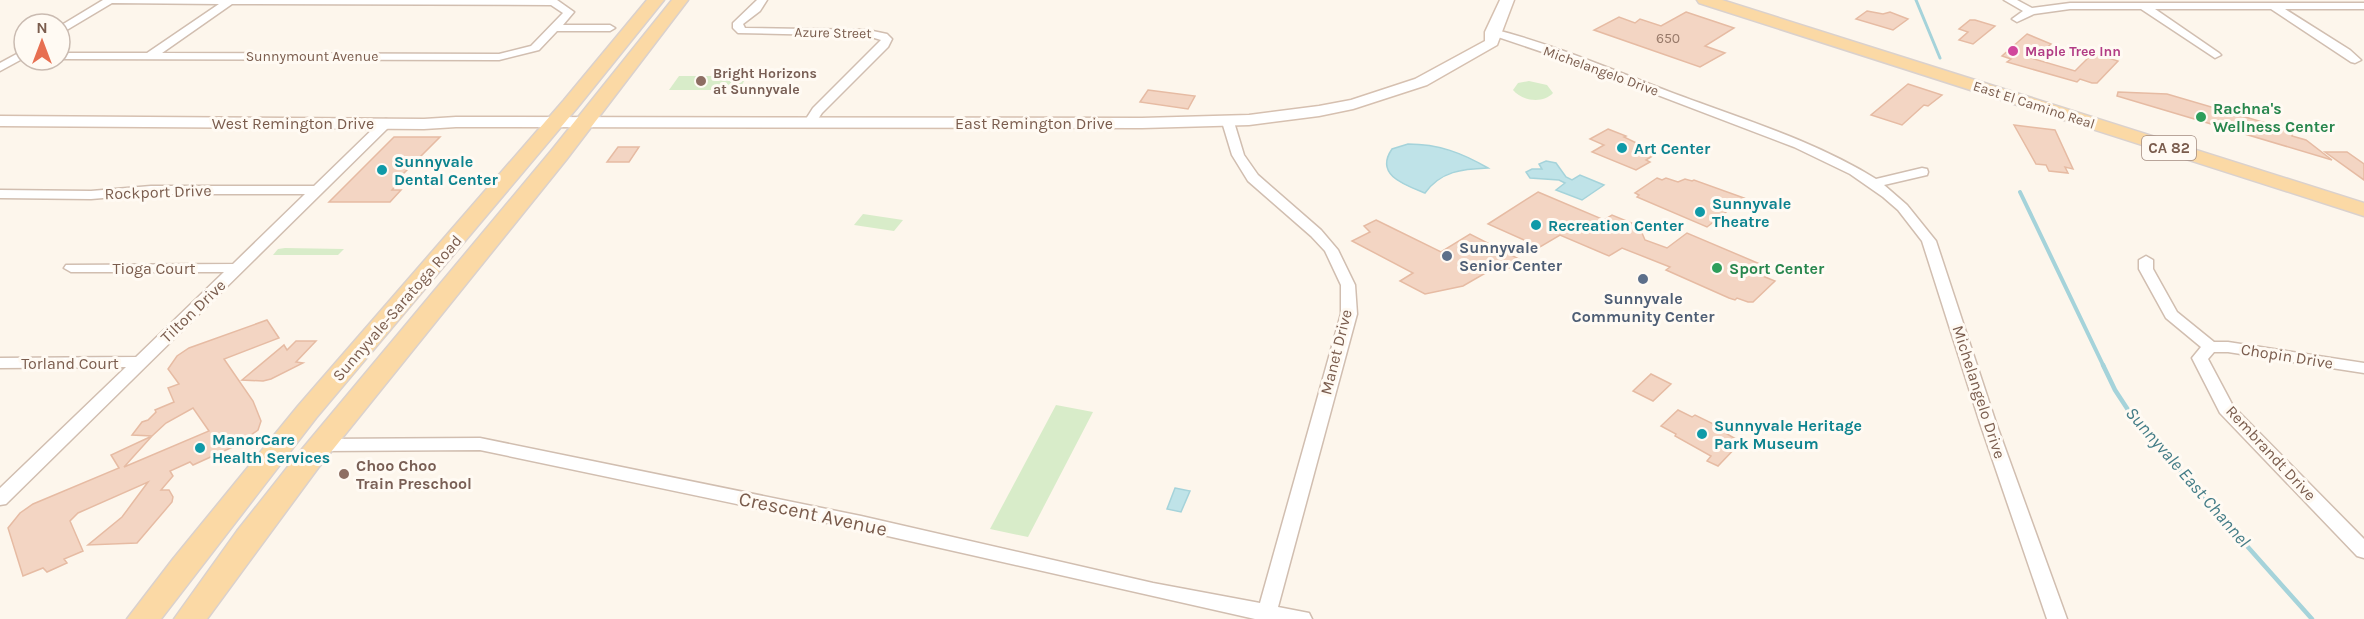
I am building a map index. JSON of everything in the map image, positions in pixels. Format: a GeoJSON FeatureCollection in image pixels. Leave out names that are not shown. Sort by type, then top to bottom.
{"type":"FeatureCollection","features":[{"type":"Feature","properties":{"kind":"main road","name":"Sunnyvale-Saratoga Road"},"geometry":{"type":"LineString","coordinates":[[144,619],[222,517],[307,412],[556,122],[656,0]]}},
{"type":"Feature","properties":{"kind":"main road","name":"Sunnyvale-Saratoga Road"},"geometry":{"type":"LineString","coordinates":[[190,619],[321,445],[586,122],[680,0]]}},
{"type":"Feature","properties":{"kind":"main road","name":"East Remington Drive"},"geometry":{"type":"LineString","coordinates":[[586,122],[1228,122],[1306,113],[1369,100],[1423,81],[1470,54],[1481,52],[1492,42],[1493,32],[1507,0]]}},
{"type":"Feature","properties":{"kind":"main road","name":"East El Camino Real"},"geometry":{"type":"LineString","coordinates":[[1705,0],[1973,85],[2150,130],[2364,197]]}},
{"type":"Feature","properties":{"kind":"main road","name":"East El Camino Real"},"geometry":{"type":"LineString","coordinates":[[1736,0],[2364,210]]}},
{"type":"Feature","properties":{"kind":"main road","name":"West Remington Drive"},"geometry":{"type":"LineString","coordinates":[[0,121],[586,122]]}},
{"type":"Feature","properties":{"kind":"street"},"geometry":{"type":"LineString","coordinates":[[72,23],[109,0],[553,2],[569,12],[555,28]]}},
{"type":"Feature","properties":{"kind":"street","name":"Azure Street"},"geometry":{"type":"LineString","coordinates":[[762,0],[756,9],[738,23],[738,28],[742,31],[868,33],[887,39],[884,45],[817,111],[810,123]]}},
{"type":"Feature","properties":{"kind":"street"},"geometry":{"type":"LineString","coordinates":[[2009,0],[2031,11]]}},
{"type":"Feature","properties":{"kind":"street"},"geometry":{"type":"LineString","coordinates":[[150,56],[229,1]]}},
{"type":"Feature","properties":{"kind":"street"},"geometry":{"type":"LineString","coordinates":[[2139,3],[2215,55]]}},
{"type":"Feature","properties":{"kind":"street"},"geometry":{"type":"LineString","coordinates":[[2017,19],[2031,11],[2070,6],[2139,3],[2364,6]]}},
{"type":"Feature","properties":{"kind":"street"},"geometry":{"type":"LineString","coordinates":[[2268,3],[2355,60]]}},
{"type":"Feature","properties":{"kind":"street"},"geometry":{"type":"LineString","coordinates":[[555,28],[610,28]]}},
{"type":"Feature","properties":{"kind":"street","name":"Sunnymount Avenue"},"geometry":{"type":"LineString","coordinates":[[72,56],[499,57],[535,48],[555,28]]}},
{"type":"Feature","properties":{"kind":"street","name":"Michelangelo Drive"},"geometry":{"type":"LineString","coordinates":[[1493,32],[1570,58],[1798,144],[1833,159],[1874,183],[1905,208],[1929,241],[1988,423],[2057,619]]}},
{"type":"Feature","properties":{"kind":"street","name":"Manet Drive"},"geometry":{"type":"LineString","coordinates":[[1228,122],[1233,143],[1245,168],[1274,198],[1316,233],[1330,250],[1347,285],[1349,314],[1266,615]]}},
{"type":"Feature","properties":{"kind":"street","name":"Tilton Drive"},"geometry":{"type":"LineString","coordinates":[[0,499],[386,123]]}},
{"type":"Feature","properties":{"kind":"street"},"geometry":{"type":"LineString","coordinates":[[1874,183],[1922,172]]}},
{"type":"Feature","properties":{"kind":"street","name":"Rockport Drive"},"geometry":{"type":"LineString","coordinates":[[6,194],[91,195],[151,190],[317,190]]}},
{"type":"Feature","properties":{"kind":"street"},"geometry":{"type":"LineString","coordinates":[[0,203],[6,194]]}},
{"type":"Feature","properties":{"kind":"street"},"geometry":{"type":"LineString","coordinates":[[2146,260],[2146,269],[2171,315],[2210,346]]}},
{"type":"Feature","properties":{"kind":"street","name":"Tioga Court"},"geometry":{"type":"LineString","coordinates":[[71,268],[237,268]]}},
{"type":"Feature","properties":{"kind":"street","name":"Chopin Drive"},"geometry":{"type":"LineString","coordinates":[[2210,346],[2364,368]]}},
{"type":"Feature","properties":{"kind":"street","name":"Rembrandt Drive"},"geometry":{"type":"LineString","coordinates":[[2210,346],[2200,358],[2226,409],[2364,551]]}},
{"type":"Feature","properties":{"kind":"street","name":"Torland Court"},"geometry":{"type":"LineString","coordinates":[[0,363],[140,362]]}},
{"type":"Feature","properties":{"kind":"street"},"geometry":{"type":"LineString","coordinates":[[2347,365],[2364,380]]}},
{"type":"Feature","properties":{"kind":"street","name":"Crescent Avenue"},"geometry":{"type":"LineString","coordinates":[[321,445],[480,444],[872,526],[1266,615],[1302,619]]}},
{"type":"Feature","properties":{"kind":"green space"},"geometry":{"type":"Polygon","coordinates":[[[679,76],[747,76],[739,90],[669,90],[679,76]]]}},
{"type":"Feature","properties":{"kind":"green space"},"geometry":{"type":"Polygon","coordinates":[[[1529,81],[1547,85],[1553,93],[1544,99],[1533,100],[1522,97],[1513,90],[1518,83],[1529,81]]]}},
{"type":"Feature","properties":{"kind":"green space"},"geometry":{"type":"Polygon","coordinates":[[[863,214],[903,220],[894,231],[854,225],[863,214]]]}},
{"type":"Feature","properties":{"kind":"green space"},"geometry":{"type":"Polygon","coordinates":[[[278,249],[344,249],[338,255],[273,255],[278,249]]]}},
{"type":"Feature","properties":{"kind":"green space"},"geometry":{"type":"Polygon","coordinates":[[[1056,405],[1093,412],[1028,537],[990,529],[1056,405]]]}},
{"type":"Feature","properties":{"kind":"water"},"geometry":{"type":"Polygon","coordinates":[[[1408,144],[1450,150],[1488,168],[1469,169],[1445,176],[1425,193],[1394,178],[1389,172],[1387,158],[1392,149],[1408,144]]]}},
{"type":"Feature","properties":{"kind":"water"},"geometry":{"type":"Polygon","coordinates":[[[1546,161],[1556,163],[1566,177],[1572,180],[1580,175],[1604,185],[1582,200],[1556,190],[1565,183],[1559,180],[1530,178],[1526,172],[1532,169],[1542,169],[1539,164],[1546,161]]]}},
{"type":"Feature","properties":{"kind":"water"},"geometry":{"type":"Polygon","coordinates":[[[1175,488],[1190,491],[1181,512],[1167,509],[1175,488]]]}},
{"type":"Feature","properties":{"kind":"building"},"geometry":{"type":"Polygon","coordinates":[[[1867,11],[1883,14],[1890,12],[1908,19],[1893,30],[1856,19],[1867,11]]]}},
{"type":"Feature","properties":{"kind":"building"},"geometry":{"type":"Polygon","coordinates":[[[1686,12],[1734,28],[1705,46],[1725,53],[1700,67],[1594,30],[1619,17],[1635,23],[1640,19],[1661,26],[1686,12]]]}},
{"type":"Feature","properties":{"kind":"building"},"geometry":{"type":"Polygon","coordinates":[[[1970,20],[1995,26],[1973,44],[1959,40],[1968,32],[1959,29],[1970,20]]]}},
{"type":"Feature","properties":{"kind":"building","name":"Maple Tree Inn"},"geometry":{"type":"Polygon","coordinates":[[[2027,34],[2051,44],[2034,59],[2075,71],[2093,53],[2118,61],[2097,83],[2080,79],[2077,82],[2007,62],[2011,59],[2002,56],[2027,34]]]}},
{"type":"Feature","properties":{"kind":"building"},"geometry":{"type":"Polygon","coordinates":[[[1908,84],[1942,95],[1928,106],[1924,105],[1902,125],[1871,115],[1908,84]]]}},
{"type":"Feature","properties":{"kind":"building"},"geometry":{"type":"Polygon","coordinates":[[[1148,90],[1195,96],[1188,109],[1140,102],[1148,90]]]}},
{"type":"Feature","properties":{"kind":"building"},"geometry":{"type":"Polygon","coordinates":[[[2118,92],[2167,94],[2293,131],[2292,136],[2306,140],[2332,160],[2117,96],[2118,92]]]}},
{"type":"Feature","properties":{"kind":"building"},"geometry":{"type":"Polygon","coordinates":[[[2014,125],[2055,130],[2073,169],[2065,167],[2068,173],[2049,171],[2046,165],[2036,164],[2014,125]]]}},
{"type":"Feature","properties":{"kind":"building","name":"Art Center"},"geometry":{"type":"Polygon","coordinates":[[[1608,129],[1657,153],[1646,160],[1650,162],[1636,170],[1592,152],[1604,145],[1590,139],[1608,129]]]}},
{"type":"Feature","properties":{"kind":"building","name":"Sunnyvale Dental Center"},"geometry":{"type":"Polygon","coordinates":[[[394,137],[440,137],[400,177],[403,177],[392,190],[401,190],[390,202],[329,202],[394,137]]]}},
{"type":"Feature","properties":{"kind":"building"},"geometry":{"type":"Polygon","coordinates":[[[618,147],[639,147],[629,162],[607,162],[618,147]]]}},
{"type":"Feature","properties":{"kind":"building"},"geometry":{"type":"Polygon","coordinates":[[[2325,152],[2347,152],[2364,164],[2364,180],[2325,152]]]}},
{"type":"Feature","properties":{"kind":"building","name":"Sunnyvale Theatre"},"geometry":{"type":"Polygon","coordinates":[[[1657,178],[1678,182],[1685,179],[1694,180],[1744,198],[1707,227],[1637,197],[1639,195],[1635,193],[1657,178]]]}},
{"type":"Feature","properties":{"kind":"building"},"geometry":{"type":"Polygon","coordinates":[[[1538,192],[1604,220],[1612,215],[1639,226],[1645,240],[1667,248],[1687,233],[1767,267],[1765,269],[1772,272],[1765,277],[1775,281],[1753,302],[1737,298],[1735,300],[1666,270],[1670,267],[1622,248],[1609,256],[1560,235],[1540,247],[1488,224],[1538,192]]]}},
{"type":"Feature","properties":{"kind":"building","name":"Sunnyvale Senior Center"},"geometry":{"type":"Polygon","coordinates":[[[1376,220],[1441,252],[1470,234],[1521,260],[1509,268],[1501,264],[1463,286],[1425,294],[1400,281],[1413,273],[1352,241],[1370,232],[1364,226],[1376,220]]]}},
{"type":"Feature","properties":{"kind":"building","name":"ManorCare Health Services"},"geometry":{"type":"Polygon","coordinates":[[[267,320],[279,338],[224,359],[253,401],[261,421],[258,430],[237,445],[193,465],[190,462],[170,471],[173,476],[161,490],[169,490],[173,497],[172,502],[137,543],[88,545],[122,517],[148,482],[78,513],[70,521],[83,551],[64,559],[67,563],[47,572],[43,568],[23,576],[8,528],[20,513],[33,504],[119,468],[111,455],[152,436],[132,435],[142,422],[148,420],[156,412],[155,410],[174,402],[168,388],[179,384],[168,369],[177,356],[189,348],[267,320]],[[193,408],[166,423],[124,467],[209,431],[193,408]]]}},
{"type":"Feature","properties":{"kind":"building"},"geometry":{"type":"Polygon","coordinates":[[[296,341],[316,341],[296,362],[303,363],[271,379],[242,380],[284,345],[287,350],[296,341]]]}},
{"type":"Feature","properties":{"kind":"building"},"geometry":{"type":"Polygon","coordinates":[[[1651,374],[1671,384],[1653,401],[1633,391],[1651,374]]]}},
{"type":"Feature","properties":{"kind":"building"},"geometry":{"type":"Polygon","coordinates":[[[1678,410],[1692,417],[1695,415],[1730,432],[1727,434],[1741,442],[1718,466],[1707,461],[1711,456],[1661,426],[1678,410]]]}},
{"type":"Feature","properties":{"kind":"waterway","name":"Sunnyvale East Channel"},"geometry":{"type":"LineString","coordinates":[[1916,0],[1940,58]]}},
{"type":"Feature","properties":{"kind":"waterway","name":"Sunnyvale East Channel"},"geometry":{"type":"LineString","coordinates":[[2020,192],[2104,367]]}},
{"type":"Feature","properties":{"kind":"waterway","name":"Sunnyvale East Channel"},"geometry":{"type":"LineString","coordinates":[[2103,365],[2115,390],[2134,419],[2312,619]]}},
{"type":"Feature","properties":{"kind":"place","name":"Maple Tree Inn"},"geometry":{"type":"Point","coordinates":[2013,51]}},
{"type":"Feature","properties":{"kind":"place","name":"Bright Horizons at Sunnyvale"},"geometry":{"type":"Point","coordinates":[701,81]}},
{"type":"Feature","properties":{"kind":"place","name":"Rachna's Wellness Center"},"geometry":{"type":"Point","coordinates":[2201,117]}},
{"type":"Feature","properties":{"kind":"place","name":"Art Center"},"geometry":{"type":"Point","coordinates":[1622,148]}},
{"type":"Feature","properties":{"kind":"place","name":"Sunnyvale Dental Center"},"geometry":{"type":"Point","coordinates":[382,170]}},
{"type":"Feature","properties":{"kind":"place","name":"Sunnyvale Theatre"},"geometry":{"type":"Point","coordinates":[1700,212]}},
{"type":"Feature","properties":{"kind":"place","name":"Recreation Center"},"geometry":{"type":"Point","coordinates":[1536,225]}},
{"type":"Feature","properties":{"kind":"place","name":"Sunnyvale Senior Center"},"geometry":{"type":"Point","coordinates":[1447,256]}},
{"type":"Feature","properties":{"kind":"place","name":"Sport Center"},"geometry":{"type":"Point","coordinates":[1717,268]}},
{"type":"Feature","properties":{"kind":"place","name":"Sunnyvale Community Center"},"geometry":{"type":"Point","coordinates":[1643,279]}},
{"type":"Feature","properties":{"kind":"place","name":"Sunnyvale Heritage Park Museum"},"geometry":{"type":"Point","coordinates":[1702,434]}},
{"type":"Feature","properties":{"kind":"place","name":"ManorCare Health Services"},"geometry":{"type":"Point","coordinates":[200,448]}},
{"type":"Feature","properties":{"kind":"place","name":"Choo Choo Train Preschool"},"geometry":{"type":"Point","coordinates":[344,474]}}]}
